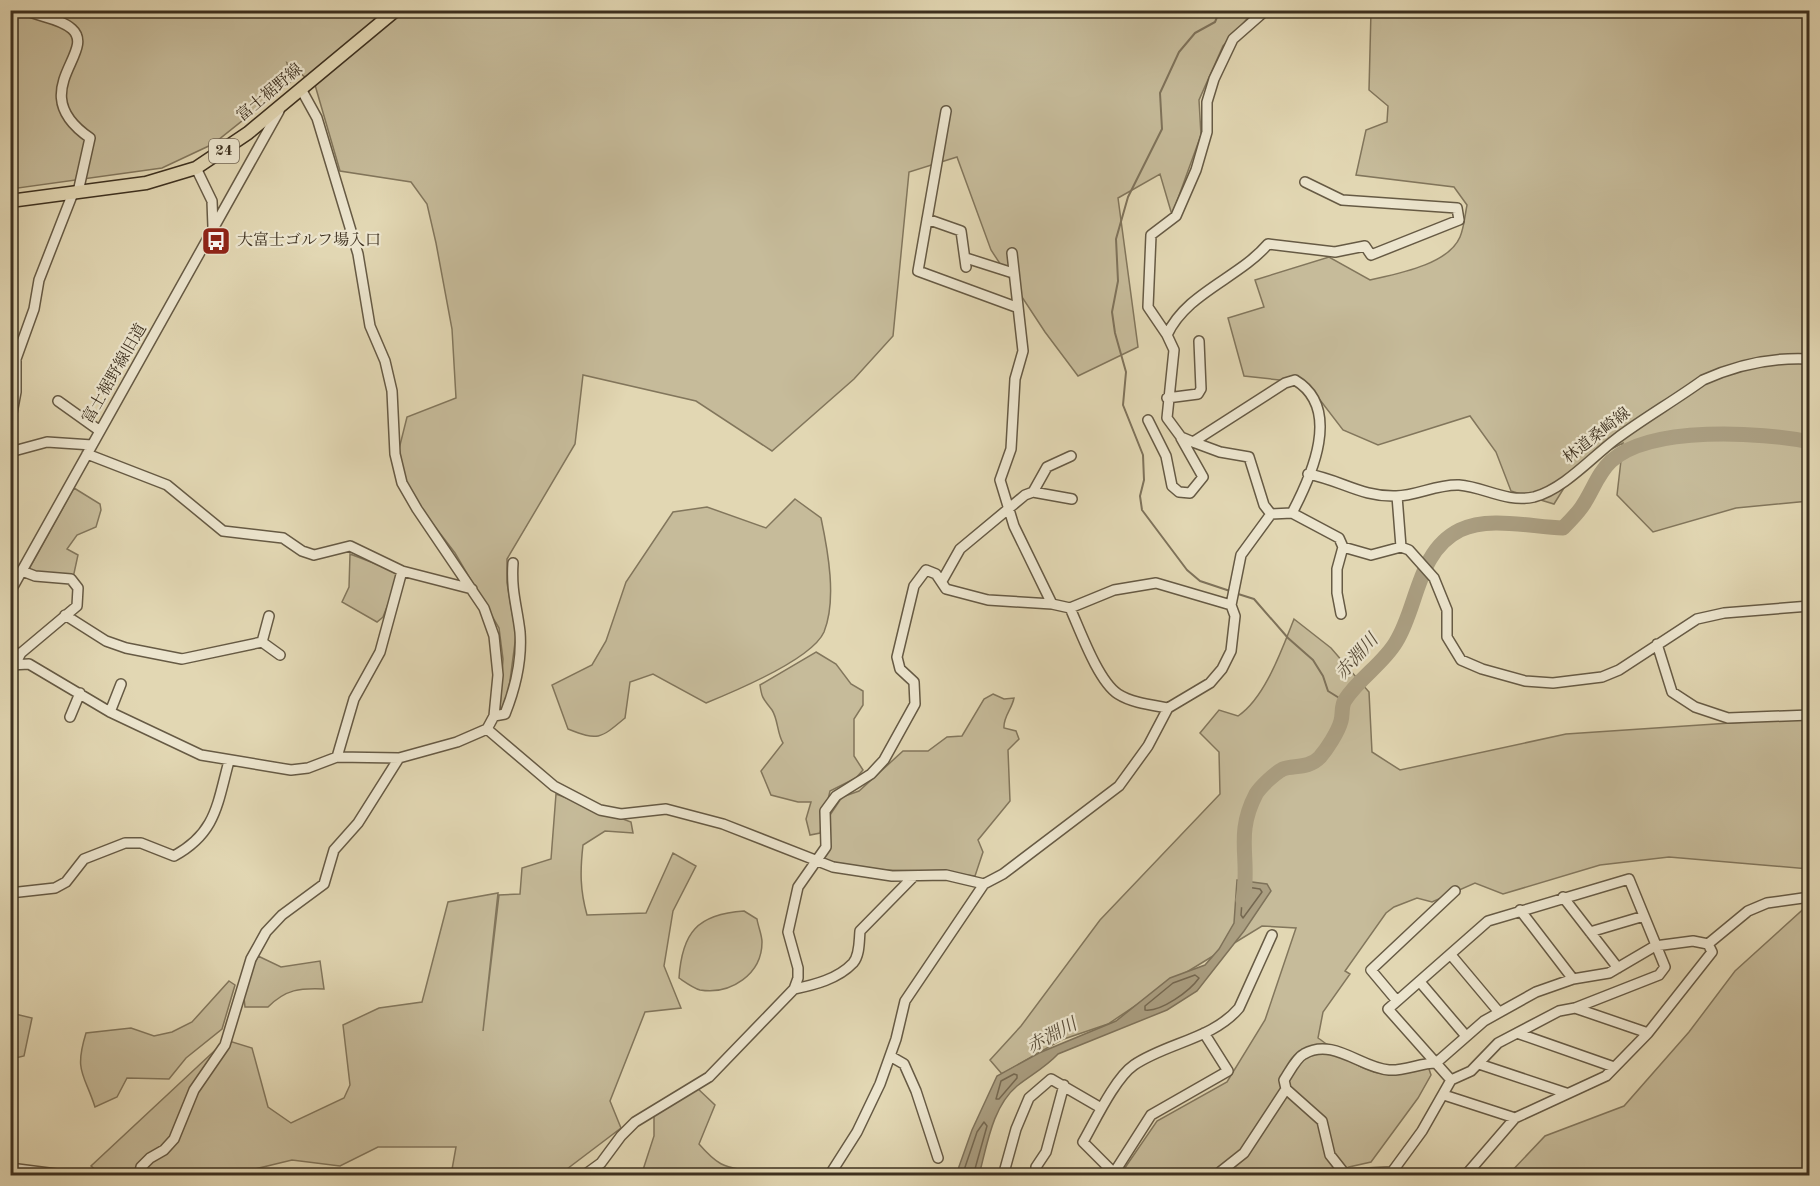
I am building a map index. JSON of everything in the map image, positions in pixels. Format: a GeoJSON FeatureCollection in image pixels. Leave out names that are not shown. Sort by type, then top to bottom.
{"type":"FeatureCollection","features":[{"type":"Feature","properties":{"kind":"main road","name":"富士裾野線"},"geometry":{"type":"LineString","coordinates":[[10,201],[146,183],[196,168],[232,145],[396,10]]}},
{"type":"Feature","properties":{"kind":"street"},"geometry":{"type":"LineString","coordinates":[[10,424],[16,392],[16,359],[34,309],[39,280],[76,193],[90,138],[67,119],[60,101],[61,87],[77,46],[76,35],[72,29],[59,22],[25,10]]}},
{"type":"Feature","properties":{"kind":"street"},"geometry":{"type":"LineString","coordinates":[[1148,420],[1166,456],[1172,486],[1179,492],[1190,493],[1203,477],[1167,418],[1167,398],[1173,373],[1174,350],[1148,307],[1151,235],[1176,216],[1196,170],[1207,132],[1207,102],[1214,79],[1233,39],[1266,10]]}},
{"type":"Feature","properties":{"kind":"street"},"geometry":{"type":"LineString","coordinates":[[14,662],[29,664],[110,712],[201,755],[291,770],[308,768],[337,757],[399,758],[457,742],[487,729],[494,716],[498,675],[494,636],[484,608],[402,483],[396,454],[392,391],[385,361],[370,326],[358,254],[317,118],[301,89]]}},
{"type":"Feature","properties":{"kind":"street","name":"富士裾野線旧道"},"geometry":{"type":"LineString","coordinates":[[10,592],[283,104]]}},
{"type":"Feature","properties":{"kind":"street"},"geometry":{"type":"LineString","coordinates":[[946,111],[918,271],[1016,307]]}},
{"type":"Feature","properties":{"kind":"street"},"geometry":{"type":"LineString","coordinates":[[196,168],[212,201],[213,231]]}},
{"type":"Feature","properties":{"kind":"street"},"geometry":{"type":"LineString","coordinates":[[1167,335],[1172,323],[1198,297],[1254,261],[1269,244],[1335,252],[1365,246],[1371,255],[1459,220],[1457,208],[1342,200],[1305,182]]}},
{"type":"Feature","properties":{"kind":"street"},"geometry":{"type":"LineString","coordinates":[[927,219],[961,231],[966,262],[1013,273]]}},
{"type":"Feature","properties":{"kind":"street"},"geometry":{"type":"LineString","coordinates":[[1012,253],[1016,307],[1023,351],[1015,379],[1011,449],[1000,480],[1014,526],[1052,604]]}},
{"type":"Feature","properties":{"kind":"street"},"geometry":{"type":"LineString","coordinates":[[1167,398],[1198,394],[1201,389],[1199,341]]}},
{"type":"Feature","properties":{"kind":"street","name":"林道桑崎線"},"geometry":{"type":"LineString","coordinates":[[1308,474],[1331,478],[1359,493],[1397,496],[1459,485],[1515,499],[1536,496],[1581,470],[1614,440],[1703,380],[1718,373],[1771,360],[1809,359]]}},
{"type":"Feature","properties":{"kind":"street"},"geometry":{"type":"LineString","coordinates":[[1193,442],[1271,392],[1295,380],[1307,387],[1320,411],[1315,460],[1292,513]]}},
{"type":"Feature","properties":{"kind":"street"},"geometry":{"type":"LineString","coordinates":[[58,401],[100,431]]}},
{"type":"Feature","properties":{"kind":"street"},"geometry":{"type":"LineString","coordinates":[[1179,436],[1220,452],[1250,457],[1264,505],[1271,514]]}},
{"type":"Feature","properties":{"kind":"street"},"geometry":{"type":"LineString","coordinates":[[10,452],[47,442],[89,449],[167,484],[223,531],[283,538],[302,551],[314,555],[350,546],[402,571],[472,589]]}},
{"type":"Feature","properties":{"kind":"street"},"geometry":{"type":"LineString","coordinates":[[942,581],[960,549],[1033,492],[1047,466],[1071,456]]}},
{"type":"Feature","properties":{"kind":"street"},"geometry":{"type":"LineString","coordinates":[[1033,492],[1072,498]]}},
{"type":"Feature","properties":{"kind":"street"},"geometry":{"type":"LineString","coordinates":[[1397,496],[1401,547]]}},
{"type":"Feature","properties":{"kind":"street"},"geometry":{"type":"LineString","coordinates":[[1271,514],[1292,513],[1339,538],[1343,547],[1337,569],[1337,593],[1341,614]]}},
{"type":"Feature","properties":{"kind":"street"},"geometry":{"type":"LineString","coordinates":[[829,1176],[857,1131],[890,1056],[904,1001],[984,884],[1003,874],[1119,786],[1148,746],[1168,708],[1204,687],[1222,669],[1231,651],[1235,616],[1232,603],[1242,555],[1271,514]]}},
{"type":"Feature","properties":{"kind":"street"},"geometry":{"type":"LineString","coordinates":[[1343,547],[1371,555],[1401,547],[1417,556],[1434,578],[1447,610],[1447,637],[1461,660],[1482,669],[1525,681],[1553,683],[1602,677],[1697,620],[1724,613],[1809,606]]}},
{"type":"Feature","properties":{"kind":"street"},"geometry":{"type":"LineString","coordinates":[[494,716],[505,714],[515,684],[518,663],[520,632],[511,586],[513,563]]}},
{"type":"Feature","properties":{"kind":"street"},"geometry":{"type":"LineString","coordinates":[[583,1176],[601,1163],[621,1136],[635,1122],[710,1077],[794,989],[798,978],[798,968],[788,932],[798,887],[826,848],[825,811],[836,796],[871,774],[884,760],[915,704],[914,682],[900,669],[897,657],[914,586],[926,570],[936,574],[946,589],[988,600],[1052,604],[1070,608],[1114,590],[1156,583],[1232,603]]}},
{"type":"Feature","properties":{"kind":"street"},"geometry":{"type":"LineString","coordinates":[[14,662],[77,606],[78,588],[71,579],[35,576],[22,571]]}},
{"type":"Feature","properties":{"kind":"street"},"geometry":{"type":"LineString","coordinates":[[337,757],[354,699],[380,652],[402,571]]}},
{"type":"Feature","properties":{"kind":"street"},"geometry":{"type":"LineString","coordinates":[[1070,608],[1090,652],[1117,693],[1140,702],[1168,708]]}},
{"type":"Feature","properties":{"kind":"street"},"geometry":{"type":"LineString","coordinates":[[65,615],[106,640],[126,648],[182,659],[262,642],[280,655]]}},
{"type":"Feature","properties":{"kind":"street"},"geometry":{"type":"LineString","coordinates":[[262,642],[269,616]]}},
{"type":"Feature","properties":{"kind":"street"},"geometry":{"type":"LineString","coordinates":[[1657,644],[1672,692],[1695,707],[1728,718],[1809,715]]}},
{"type":"Feature","properties":{"kind":"street"},"geometry":{"type":"LineString","coordinates":[[11,645],[14,662]]}},
{"type":"Feature","properties":{"kind":"street"},"geometry":{"type":"LineString","coordinates":[[110,712],[121,684]]}},
{"type":"Feature","properties":{"kind":"street"},"geometry":{"type":"LineString","coordinates":[[70,717],[80,693]]}},
{"type":"Feature","properties":{"kind":"street"},"geometry":{"type":"LineString","coordinates":[[487,729],[554,786],[600,810],[621,814],[656,809],[681,812],[723,824],[815,861],[854,871],[913,877],[946,875],[984,884]]}},
{"type":"Feature","properties":{"kind":"street"},"geometry":{"type":"LineString","coordinates":[[139,1176],[141,1167],[150,1158],[164,1150],[174,1139],[194,1090],[225,1045],[250,959],[266,932],[289,910],[324,884],[334,850],[358,823],[399,758]]}},
{"type":"Feature","properties":{"kind":"street"},"geometry":{"type":"LineString","coordinates":[[10,893],[55,888],[66,882],[84,859],[125,843],[141,843],[174,856],[188,848],[204,835],[212,822],[229,761]]}},
{"type":"Feature","properties":{"kind":"street"},"geometry":{"type":"LineString","coordinates":[[794,989],[826,981],[854,962],[858,952],[860,931],[913,877]]}},
{"type":"Feature","properties":{"kind":"street"},"geometry":{"type":"LineString","coordinates":[[1392,1173],[1444,1095],[1451,1080],[1479,1064],[1498,1043],[1559,1011],[1575,1008],[1659,975],[1665,967],[1629,879],[1488,921],[1388,1009],[1451,1080]]}},
{"type":"Feature","properties":{"kind":"street"},"geometry":{"type":"LineString","coordinates":[[1397,1001],[1371,970],[1455,891]]}},
{"type":"Feature","properties":{"kind":"street"},"geometry":{"type":"LineString","coordinates":[[1563,897],[1618,968]]}},
{"type":"Feature","properties":{"kind":"street"},"geometry":{"type":"LineString","coordinates":[[1708,944],[1748,911],[1767,903],[1809,897]]}},
{"type":"Feature","properties":{"kind":"street"},"geometry":{"type":"LineString","coordinates":[[1520,910],[1573,979]]}},
{"type":"Feature","properties":{"kind":"street"},"geometry":{"type":"LineString","coordinates":[[1590,932],[1644,916]]}},
{"type":"Feature","properties":{"kind":"street"},"geometry":{"type":"LineString","coordinates":[[1204,1032],[1228,1071],[1151,1115],[1113,1174],[1083,1142],[1101,1108],[1133,1066],[1232,1016],[1239,1008],[1272,935]]}},
{"type":"Feature","properties":{"kind":"street"},"geometry":{"type":"LineString","coordinates":[[1415,1176],[1392,1173],[1345,1174],[1330,1155],[1322,1120],[1286,1089],[1284,1080],[1302,1054],[1320,1049],[1338,1052],[1372,1067],[1390,1071],[1420,1063],[1436,1063],[1498,1011],[1573,979],[1609,973],[1655,946],[1693,941],[1708,944]]}},
{"type":"Feature","properties":{"kind":"street"},"geometry":{"type":"LineString","coordinates":[[1465,1176],[1515,1118],[1606,1076],[1648,1033],[1711,954],[1708,944]]}},
{"type":"Feature","properties":{"kind":"street"},"geometry":{"type":"LineString","coordinates":[[1451,955],[1498,1011]]}},
{"type":"Feature","properties":{"kind":"street"},"geometry":{"type":"LineString","coordinates":[[1419,982],[1466,1036]]}},
{"type":"Feature","properties":{"kind":"street"},"geometry":{"type":"LineString","coordinates":[[1575,1008],[1648,1033]]}},
{"type":"Feature","properties":{"kind":"street"},"geometry":{"type":"LineString","coordinates":[[1517,1033],[1614,1067]]}},
{"type":"Feature","properties":{"kind":"street"},"geometry":{"type":"LineString","coordinates":[[890,1056],[904,1064],[916,1091],[938,1158]]}},
{"type":"Feature","properties":{"kind":"street"},"geometry":{"type":"LineString","coordinates":[[1479,1064],[1566,1093]]}},
{"type":"Feature","properties":{"kind":"street"},"geometry":{"type":"LineString","coordinates":[[1004,1176],[1016,1130],[1029,1098],[1051,1079],[1101,1108]]}},
{"type":"Feature","properties":{"kind":"street"},"geometry":{"type":"LineString","coordinates":[[1038,1176],[1036,1167],[1046,1152],[1064,1085]]}},
{"type":"Feature","properties":{"kind":"street"},"geometry":{"type":"LineString","coordinates":[[1215,1176],[1244,1153],[1286,1089]]}},
{"type":"Feature","properties":{"kind":"street"},"geometry":{"type":"LineString","coordinates":[[1444,1095],[1515,1118]]}},
{"type":"Feature","properties":{"kind":"street"},"geometry":{"type":"LineString","coordinates":[[10,1168],[72,1176]]}},
{"type":"Feature","properties":{"kind":"shaded area"},"geometry":{"type":"Polygon","coordinates":[[[10,11],[1254,11],[1223,46],[1199,100],[1201,135],[1172,215],[1160,174],[1118,198],[1138,347],[1078,376],[1045,332],[991,250],[957,157],[909,172],[893,336],[854,379],[772,451],[696,401],[583,375],[575,444],[507,559],[507,583],[516,635],[509,688],[502,709],[500,707],[503,659],[499,628],[455,553],[423,511],[405,479],[399,449],[407,417],[456,398],[452,329],[427,204],[411,182],[340,171],[315,85],[287,63],[292,81],[213,144],[162,168],[11,189],[10,11]]]}},
{"type":"Feature","properties":{"kind":"shaded area"},"geometry":{"type":"Polygon","coordinates":[[[1371,11],[1809,11],[1809,501],[1736,508],[1653,532],[1617,495],[1623,443],[1577,467],[1554,504],[1511,491],[1496,452],[1470,416],[1378,445],[1343,430],[1307,383],[1244,376],[1228,318],[1264,307],[1255,280],[1329,257],[1370,280],[1381,278],[1420,267],[1445,255],[1460,237],[1467,205],[1454,187],[1356,175],[1366,130],[1387,122],[1388,106],[1369,90],[1371,11]]]}},
{"type":"Feature","properties":{"kind":"shaded area"},"geometry":{"type":"Polygon","coordinates":[[[74,488],[100,504],[101,510],[96,527],[77,535],[67,549],[78,555],[73,578],[28,571],[74,488]]]}},
{"type":"Feature","properties":{"kind":"shaded area"},"geometry":{"type":"Polygon","coordinates":[[[795,499],[821,518],[826,545],[830,575],[830,605],[824,632],[817,642],[804,653],[771,673],[706,703],[653,674],[630,682],[625,718],[610,730],[593,736],[568,729],[552,685],[592,665],[606,641],[626,582],[673,512],[707,507],[766,528],[795,499]]]}},
{"type":"Feature","properties":{"kind":"shaded area"},"geometry":{"type":"Polygon","coordinates":[[[350,554],[400,573],[383,617],[377,622],[342,602],[349,587],[350,554]]]}},
{"type":"Feature","properties":{"kind":"shaded area"},"geometry":{"type":"Polygon","coordinates":[[[1294,619],[1331,648],[1369,692],[1372,752],[1400,770],[1566,734],[1760,721],[1809,709],[1809,869],[1669,857],[1600,865],[1503,894],[1475,883],[1432,902],[1417,898],[1394,907],[1386,913],[1345,971],[1350,974],[1323,1012],[1318,1038],[1346,1058],[1369,1070],[1394,1074],[1428,1066],[1431,1075],[1418,1098],[1371,1162],[1349,1167],[1332,1175],[1120,1175],[1157,1121],[1227,1082],[1265,1020],[1296,928],[1262,926],[1108,1024],[1061,1040],[1002,1074],[990,1060],[1021,1026],[1100,920],[1220,794],[1219,752],[1200,733],[1219,710],[1238,716],[1248,708],[1272,672],[1294,619]]]}},
{"type":"Feature","properties":{"kind":"shaded area"},"geometry":{"type":"Polygon","coordinates":[[[816,652],[836,664],[851,684],[863,691],[863,705],[854,719],[854,756],[863,770],[856,778],[830,791],[820,833],[810,835],[806,819],[811,802],[798,802],[771,795],[761,771],[783,743],[774,714],[763,697],[760,685],[816,652]]]}},
{"type":"Feature","properties":{"kind":"shaded area"},"geometry":{"type":"Polygon","coordinates":[[[993,694],[1004,699],[1014,698],[1004,728],[1016,731],[1019,739],[1008,750],[1010,801],[978,840],[983,852],[975,876],[936,871],[872,870],[823,862],[830,844],[830,815],[842,797],[859,791],[903,751],[928,751],[947,737],[962,736],[984,699],[993,694]]]}},
{"type":"Feature","properties":{"kind":"shaded area"},"geometry":{"type":"Polygon","coordinates":[[[556,794],[631,822],[633,833],[605,831],[583,845],[581,880],[587,915],[646,913],[673,853],[696,866],[673,911],[664,966],[681,1008],[645,1012],[610,1101],[621,1128],[559,1175],[451,1175],[456,1147],[378,1147],[340,1166],[292,1160],[255,1169],[246,1175],[102,1175],[91,1166],[226,1040],[252,1048],[268,1107],[291,1123],[344,1098],[350,1085],[343,1025],[379,1008],[422,1002],[448,902],[498,893],[483,1031],[499,895],[520,894],[522,868],[551,859],[556,794]]]}},
{"type":"Feature","properties":{"kind":"shaded area"},"geometry":{"type":"Polygon","coordinates":[[[1809,904],[1809,1175],[1508,1175],[1545,1136],[1624,1106],[1689,1032],[1735,971],[1809,904]]]}},
{"type":"Feature","properties":{"kind":"shaded area"},"geometry":{"type":"Polygon","coordinates":[[[744,911],[757,919],[762,939],[761,953],[751,973],[733,985],[712,991],[697,989],[679,978],[684,949],[695,929],[714,916],[744,911]]]}},
{"type":"Feature","properties":{"kind":"shaded area"},"geometry":{"type":"Polygon","coordinates":[[[258,956],[281,967],[320,961],[324,989],[287,993],[268,1007],[245,1007],[243,989],[258,956]]]}},
{"type":"Feature","properties":{"kind":"shaded area"},"geometry":{"type":"Polygon","coordinates":[[[229,981],[235,985],[222,1029],[186,1058],[169,1079],[127,1078],[117,1097],[95,1107],[81,1065],[82,1046],[86,1033],[131,1028],[154,1036],[172,1032],[192,1022],[229,981]]]}},
{"type":"Feature","properties":{"kind":"shaded area"},"geometry":{"type":"Polygon","coordinates":[[[11,1013],[32,1018],[24,1056],[11,1059],[11,1013]]]}},
{"type":"Feature","properties":{"kind":"shaded area"},"geometry":{"type":"Polygon","coordinates":[[[695,1086],[715,1105],[699,1144],[722,1165],[763,1175],[641,1176],[654,1136],[654,1114],[695,1086]]]}},
{"type":"Feature","properties":{"kind":"water"},"geometry":{"type":"Polygon","coordinates":[[[1237,880],[1267,884],[1271,891],[1244,931],[1197,991],[1167,1010],[1058,1054],[1017,1086],[1002,1105],[992,1128],[979,1175],[956,1175],[972,1130],[997,1076],[1039,1053],[1116,1021],[1170,978],[1205,965],[1219,949],[1234,923],[1237,880]]]}},
{"type":"Feature","properties":{"kind":"waterway"},"geometry":{"type":"LineString","coordinates":[[1220,10],[1215,22],[1195,33],[1179,52],[1160,93],[1162,129],[1128,197],[1116,239],[1118,281],[1112,312],[1115,333],[1126,372],[1123,405],[1143,455],[1144,480],[1140,496],[1142,510],[1187,570],[1200,581],[1230,591]]}},
{"type":"Feature","properties":{"kind":"waterway","name":"赤淵川"},"geometry":{"type":"LineString","coordinates":[[1243,900],[1244,835],[1249,809],[1256,794],[1264,784],[1283,769],[1311,763],[1323,754],[1340,725],[1345,700],[1396,642],[1427,565],[1435,551],[1446,539],[1460,530],[1484,524],[1510,523],[1563,528],[1581,508],[1611,461],[1629,449],[1652,441],[1707,434],[1736,434],[1810,442]]}},
{"type":"Feature","properties":{"kind":"waterway"},"geometry":{"type":"LineString","coordinates":[[1235,593],[1254,599],[1288,638],[1313,660],[1323,676],[1328,691],[1344,701]]}},
{"type":"Feature","properties":{"kind":"place","name":"大富士ゴルフ場入口"},"geometry":{"type":"Point","coordinates":[216,241]}}]}
